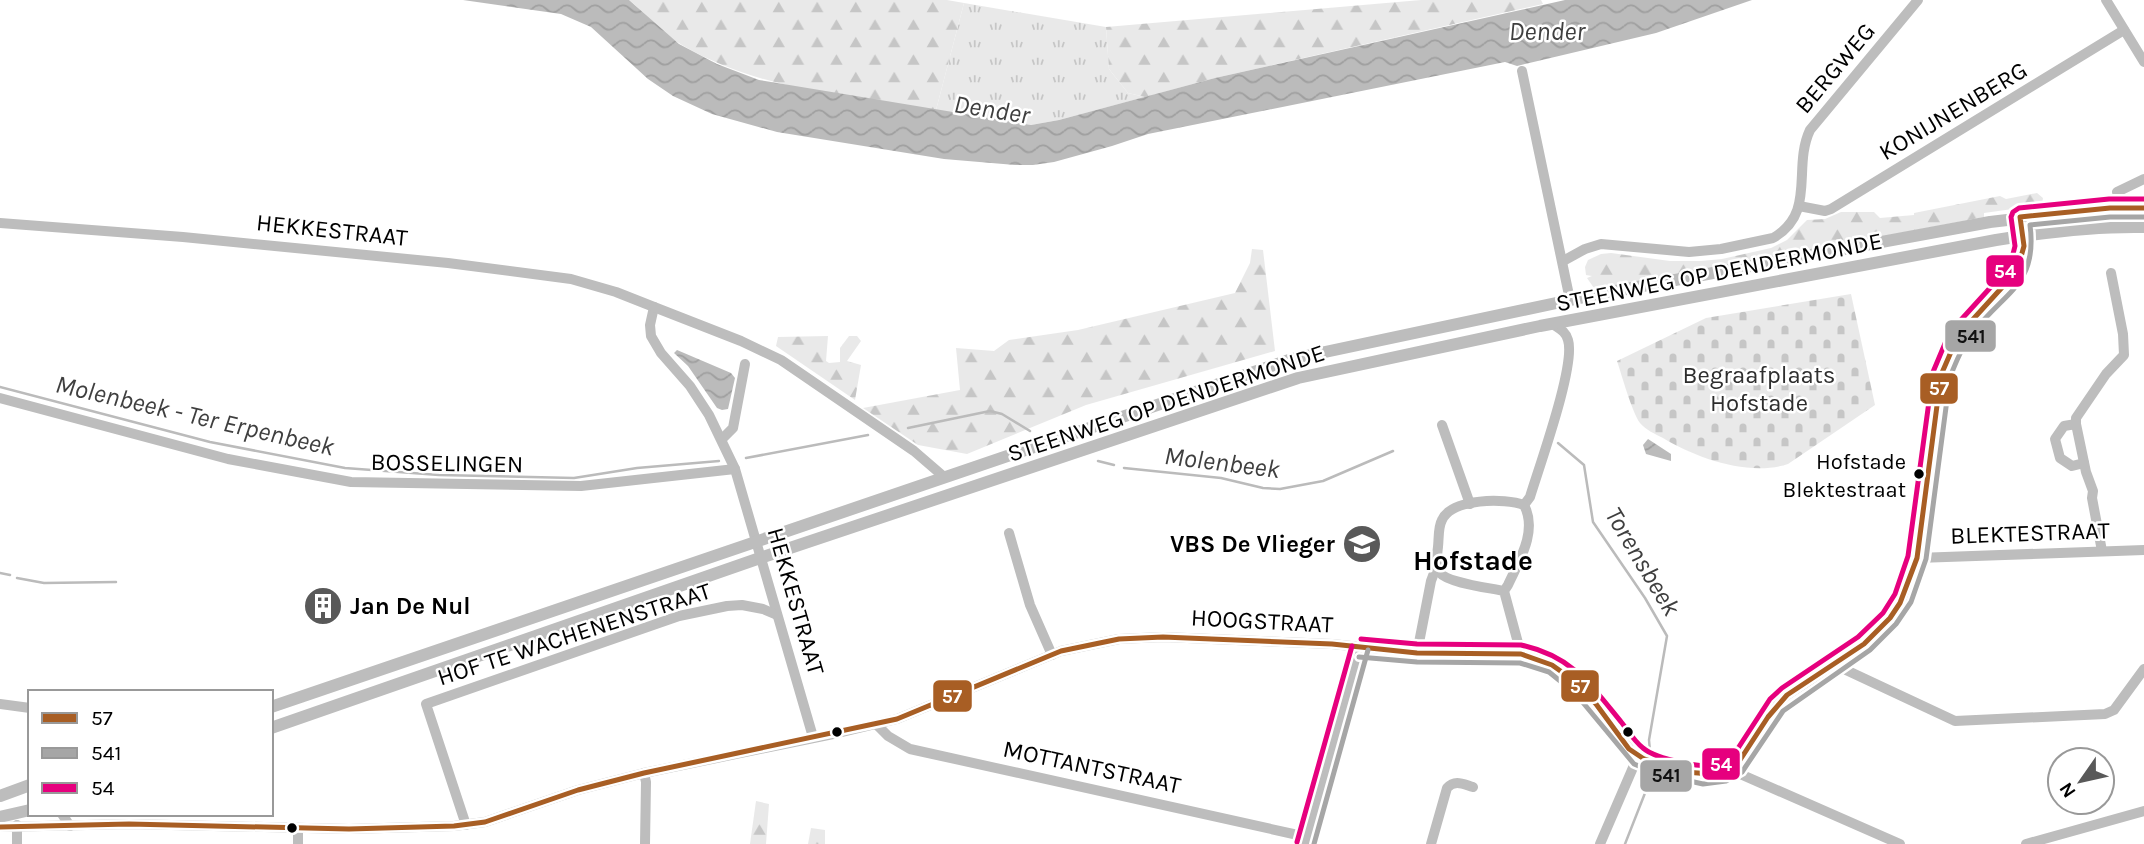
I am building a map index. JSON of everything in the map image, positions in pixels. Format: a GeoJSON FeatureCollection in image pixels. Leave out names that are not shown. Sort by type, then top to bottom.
{"type":"FeatureCollection","features":[{"type":"Feature","properties":{"kind":"main road","name":"STEENWEG OP DENDERMONDE"},"geometry":{"type":"LineString","coordinates":[[273,706],[1292,359],[1570,300],[2020,217],[2110,208],[2144,208]]}},
{"type":"Feature","properties":{"kind":"main road","name":"STEENWEG OP DENDERMONDE"},"geometry":{"type":"LineString","coordinates":[[273,727],[760,558],[1298,378],[1540,326],[2023,236],[2111,226],[2144,227]]}},
{"type":"Feature","properties":{"kind":"main road"},"geometry":{"type":"LineString","coordinates":[[1570,300],[1576,314],[1598,316]]}},
{"type":"Feature","properties":{"kind":"main road"},"geometry":{"type":"LineString","coordinates":[[1540,326],[1564,310],[1570,300]]}},
{"type":"Feature","properties":{"kind":"main road"},"geometry":{"type":"LineString","coordinates":[[5,795],[28,786]]}},
{"type":"Feature","properties":{"kind":"main road"},"geometry":{"type":"LineString","coordinates":[[0,817],[28,810]]}},
{"type":"Feature","properties":{"kind":"street","name":"BERGWEG"},"geometry":{"type":"LineString","coordinates":[[1800,206],[1803,149],[1810,130],[1919,0]]}},
{"type":"Feature","properties":{"kind":"street"},"geometry":{"type":"LineString","coordinates":[[2106,0],[2144,62]]}},
{"type":"Feature","properties":{"kind":"street","name":"KONIJNENBERG"},"geometry":{"type":"LineString","coordinates":[[1800,206],[1825,211],[1831,209],[2124,30]]}},
{"type":"Feature","properties":{"kind":"street"},"geometry":{"type":"LineString","coordinates":[[1522,71],[1570,300]]}},
{"type":"Feature","properties":{"kind":"street"},"geometry":{"type":"LineString","coordinates":[[2117,192],[2144,179]]}},
{"type":"Feature","properties":{"kind":"street"},"geometry":{"type":"LineString","coordinates":[[1563,261],[1585,248],[1601,244],[1689,252],[1721,249],[1773,238],[1789,227],[1800,206]]}},
{"type":"Feature","properties":{"kind":"street"},"geometry":{"type":"LineString","coordinates":[[1600,844],[1638,756],[1661,766],[1704,775],[1731,770],[1776,705],[1871,637],[1899,604],[1917,558],[1939,388],[1945,365],[1966,327],[2017,271],[2022,259],[2020,217]]}},
{"type":"Feature","properties":{"kind":"street","name":"HEKKESTRAAT"},"geometry":{"type":"LineString","coordinates":[[0,223],[183,237],[571,279],[616,292],[753,346],[781,360],[914,452],[943,476]]}},
{"type":"Feature","properties":{"kind":"street"},"geometry":{"type":"LineString","coordinates":[[2102,551],[2093,491],[2084,463],[2076,418],[2105,373],[2124,355],[2123,334],[2111,273]]}},
{"type":"Feature","properties":{"kind":"street","name":"HEKKESTRAAT"},"geometry":{"type":"LineString","coordinates":[[654,307],[650,325],[655,345],[690,386],[722,439],[735,469],[758,540],[760,558],[813,737]]}},
{"type":"Feature","properties":{"kind":"street"},"geometry":{"type":"LineString","coordinates":[[1504,590],[1528,537],[1527,501],[1570,365],[1569,341],[1564,331],[1553,325]]}},
{"type":"Feature","properties":{"kind":"street"},"geometry":{"type":"LineString","coordinates":[[722,439],[733,428],[745,364]]}},
{"type":"Feature","properties":{"kind":"street","name":"BOSSELINGEN"},"geometry":{"type":"LineString","coordinates":[[0,398],[228,459],[351,482],[581,486],[735,469]]}},
{"type":"Feature","properties":{"kind":"street"},"geometry":{"type":"LineString","coordinates":[[2076,424],[2064,426],[2055,439],[2060,458],[2072,466],[2084,463]]}},
{"type":"Feature","properties":{"kind":"street"},"geometry":{"type":"LineString","coordinates":[[1442,425],[1470,504]]}},
{"type":"Feature","properties":{"kind":"street"},"geometry":{"type":"LineString","coordinates":[[1417,653],[1431,581],[1437,565],[1440,522],[1445,515],[1470,504],[1527,501]]}},
{"type":"Feature","properties":{"kind":"street"},"geometry":{"type":"LineString","coordinates":[[1009,533],[1031,605],[1052,655]]}},
{"type":"Feature","properties":{"kind":"street","name":"BLEKTESTRAAT"},"geometry":{"type":"LineString","coordinates":[[1917,558],[2144,550]]}},
{"type":"Feature","properties":{"kind":"street"},"geometry":{"type":"LineString","coordinates":[[1437,565],[1440,573],[1450,579],[1504,590]]}},
{"type":"Feature","properties":{"kind":"street"},"geometry":{"type":"LineString","coordinates":[[1504,590],[1521,654]]}},
{"type":"Feature","properties":{"kind":"street","name":"HOF TE WACHENENSTRAAT"},"geometry":{"type":"LineString","coordinates":[[467,825],[426,704],[679,616],[727,606],[762,609],[777,615]]}},
{"type":"Feature","properties":{"kind":"street","name":"HOOGSTRAAT"},"geometry":{"type":"LineString","coordinates":[[813,737],[897,719],[1052,655],[1093,643],[1163,637],[1332,644],[1417,653],[1521,654],[1542,660],[1567,673],[1638,756]]}},
{"type":"Feature","properties":{"kind":"street"},"geometry":{"type":"LineString","coordinates":[[1306,840],[1360,648]]}},
{"type":"Feature","properties":{"kind":"street"},"geometry":{"type":"LineString","coordinates":[[1839,661],[1846,670],[1955,721],[2105,714],[2114,710],[2144,669]]}},
{"type":"Feature","properties":{"kind":"street"},"geometry":{"type":"LineString","coordinates":[[0,704],[28,708]]}},
{"type":"Feature","properties":{"kind":"street","name":"MOTTANTSTRAAT"},"geometry":{"type":"LineString","coordinates":[[876,724],[888,736],[910,749],[1306,840]]}},
{"type":"Feature","properties":{"kind":"street"},"geometry":{"type":"LineString","coordinates":[[0,827],[129,824],[298,829],[467,825],[485,822],[579,790],[644,773],[813,737]]}},
{"type":"Feature","properties":{"kind":"street"},"geometry":{"type":"LineString","coordinates":[[1731,770],[1894,843]]}},
{"type":"Feature","properties":{"kind":"street"},"geometry":{"type":"LineString","coordinates":[[644,773],[645,844]]}},
{"type":"Feature","properties":{"kind":"street"},"geometry":{"type":"LineString","coordinates":[[1431,844],[1447,788],[1456,782],[1473,787]]}},
{"type":"Feature","properties":{"kind":"street"},"geometry":{"type":"LineString","coordinates":[[5,795],[28,791]]}},
{"type":"Feature","properties":{"kind":"street"},"geometry":{"type":"LineString","coordinates":[[2026,844],[2144,811]]}},
{"type":"Feature","properties":{"kind":"street"},"geometry":{"type":"LineString","coordinates":[[63,816],[70,826]]}},
{"type":"Feature","properties":{"kind":"street"},"geometry":{"type":"LineString","coordinates":[[17,825],[17,844]]}},
{"type":"Feature","properties":{"kind":"street"},"geometry":{"type":"LineString","coordinates":[[298,829],[299,844]]}},
{"type":"Feature","properties":{"kind":"green space"},"geometry":{"type":"Polygon","coordinates":[[[629,0],[947,0],[964,3],[936,110],[805,89],[742,72],[711,60],[675,40],[629,0]]]}},
{"type":"Feature","properties":{"kind":"green space"},"geometry":{"type":"Polygon","coordinates":[[[1421,0],[1541,0],[1543,4],[1215,78],[1145,97],[1128,93],[1109,69],[1106,27],[1421,0]]]}},
{"type":"Feature","properties":{"kind":"green space"},"geometry":{"type":"Polygon","coordinates":[[[964,3],[1106,27],[1109,69],[1128,93],[1145,97],[1031,125],[936,110],[964,3]]]}},
{"type":"Feature","properties":{"kind":"green space"},"geometry":{"type":"Polygon","coordinates":[[[2037,193],[2043,198],[2042,205],[1984,213],[1984,217],[1596,291],[1587,278],[1592,276],[1586,275],[1588,260],[1601,254],[1670,261],[1722,259],[1771,248],[1787,240],[1807,220],[1825,219],[1841,212],[1874,212],[1880,218],[1914,215],[2000,196],[2006,199],[2037,193]]]}},
{"type":"Feature","properties":{"kind":"green space"},"geometry":{"type":"Polygon","coordinates":[[[1252,249],[1263,250],[1275,351],[1086,405],[967,454],[918,445],[863,408],[960,390],[956,348],[994,351],[1009,340],[1078,330],[1235,293],[1250,263],[1252,249]]]}},
{"type":"Feature","properties":{"kind":"green space","name":"Begraafplaats Hofstade"},"geometry":{"type":"Polygon","coordinates":[[[1851,294],[1875,405],[1788,464],[1757,468],[1723,463],[1691,452],[1651,432],[1637,418],[1617,361],[1706,318],[1851,294]]]}},
{"type":"Feature","properties":{"kind":"green space"},"geometry":{"type":"Polygon","coordinates":[[[828,336],[826,361],[829,363],[840,362],[840,348],[849,336],[857,336],[861,341],[847,361],[861,365],[855,400],[776,346],[778,337],[828,336]]]}},
{"type":"Feature","properties":{"kind":"green space"},"geometry":{"type":"Polygon","coordinates":[[[756,801],[769,804],[766,844],[750,844],[756,801]]]}},
{"type":"Feature","properties":{"kind":"green space"},"geometry":{"type":"Polygon","coordinates":[[[811,828],[825,830],[825,844],[808,844],[811,828]]]}},
{"type":"Feature","properties":{"kind":"water","name":"Dender"},"geometry":{"type":"Polygon","coordinates":[[[463,0],[629,0],[679,44],[717,64],[759,80],[1031,125],[1215,78],[1565,0],[1752,0],[1656,33],[1517,66],[1505,62],[1148,134],[1054,162],[1015,165],[944,159],[777,132],[712,114],[673,96],[648,79],[591,27],[561,14],[463,0]]]}},
{"type":"Feature","properties":{"kind":"water"},"geometry":{"type":"Polygon","coordinates":[[[677,350],[731,373],[735,378],[728,409],[717,408],[688,366],[674,353],[677,350]]]}},
{"type":"Feature","properties":{"kind":"water"},"geometry":{"type":"Polygon","coordinates":[[[1648,439],[1671,454],[1671,461],[1646,454],[1643,445],[1648,439]]]}},
{"type":"Feature","properties":{"kind":"waterway","name":"Molenbeek - Ter Erpenbeek"},"geometry":{"type":"LineString","coordinates":[[0,387],[210,442],[345,468],[439,475],[574,478],[637,468],[719,461]]}},
{"type":"Feature","properties":{"kind":"waterway","name":"Molenbeek - Ter Erpenbeek"},"geometry":{"type":"LineString","coordinates":[[908,428],[990,411],[1002,414],[1030,431]]}},
{"type":"Feature","properties":{"kind":"waterway","name":"Molenbeek - Ter Erpenbeek"},"geometry":{"type":"LineString","coordinates":[[746,458],[868,435]]}},
{"type":"Feature","properties":{"kind":"waterway","name":"Torensbeek"},"geometry":{"type":"LineString","coordinates":[[1558,443],[1584,465],[1593,522],[1645,598],[1667,636],[1649,740],[1650,751]]}},
{"type":"Feature","properties":{"kind":"waterway","name":"Molenbeek"},"geometry":{"type":"LineString","coordinates":[[1124,468],[1221,478],[1263,488],[1280,489],[1323,481],[1393,451]]}},
{"type":"Feature","properties":{"kind":"waterway","name":"Molenbeek"},"geometry":{"type":"LineString","coordinates":[[1098,461],[1114,465]]}},
{"type":"Feature","properties":{"kind":"waterway"},"geometry":{"type":"LineString","coordinates":[[0,573],[10,575]]}},
{"type":"Feature","properties":{"kind":"waterway"},"geometry":{"type":"LineString","coordinates":[[17,578],[44,583],[116,582]]}},
{"type":"Feature","properties":{"kind":"waterway","name":"Torensbeek"},"geometry":{"type":"LineString","coordinates":[[1625,844],[1647,788],[1649,771]]}},
{"type":"Feature","properties":{"kind":"transit line","name":"54"},"geometry":{"type":"LineString","coordinates":[[1361,639],[1417,644],[1521,645],[1539,650],[1554,656],[1579,674],[1637,743],[1649,752],[1704,766],[1721,764],[1731,759],[1770,699],[1858,637],[1883,613],[1895,594],[1908,556],[1933,372],[1946,341],[1959,322],[2010,266],[2015,246],[2011,217],[2013,212],[2019,208],[2109,199],[2144,199]]}},
{"type":"Feature","properties":{"kind":"transit line","name":"57"},"geometry":{"type":"LineString","coordinates":[[0,827],[129,824],[349,829],[454,826],[485,822],[578,790],[644,773],[897,719],[1061,651],[1119,639],[1163,637],[1332,644],[1417,653],[1521,654],[1552,665],[1576,682],[1629,749],[1644,759],[1684,772],[1724,772],[1738,763],[1768,717],[1787,695],[1864,644],[1890,618],[1900,603],[1917,558],[1941,375],[1954,345],[1966,327],[2017,271],[2024,246],[2020,217],[2110,208],[2144,208]]}},
{"type":"Feature","properties":{"kind":"transit line","name":"541"},"geometry":{"type":"LineString","coordinates":[[1359,657],[1417,662],[1520,663],[1549,672],[1575,693],[1634,764],[1658,774],[1703,784],[1726,781],[1742,772],[1783,711],[1870,650],[1896,624],[1911,602],[1926,559],[1950,377],[1972,334],[2016,287],[2023,275],[2029,262],[2030,225],[2110,217],[2144,217]]}},
{"type":"Feature","properties":{"kind":"transit line","name":"54"},"geometry":{"type":"LineString","coordinates":[[1297,842],[1352,646]]}},
{"type":"Feature","properties":{"kind":"transit line","name":"541"},"geometry":{"type":"LineString","coordinates":[[1314,844],[1368,650]]}},
{"type":"Feature","properties":{"kind":"place","name":"Hofstade Blektestraat"},"geometry":{"type":"Point","coordinates":[1919,474]}},
{"type":"Feature","properties":{"kind":"place","name":"VBS De Vlieger"},"geometry":{"type":"Point","coordinates":[1362,544]}},
{"type":"Feature","properties":{"kind":"place","name":"Jan De Nul"},"geometry":{"type":"Point","coordinates":[323,606]}},
{"type":"Feature","properties":{"kind":"district","name":"Hofstade"},"geometry":{"type":"Point","coordinates":[1473,560]}}]}
